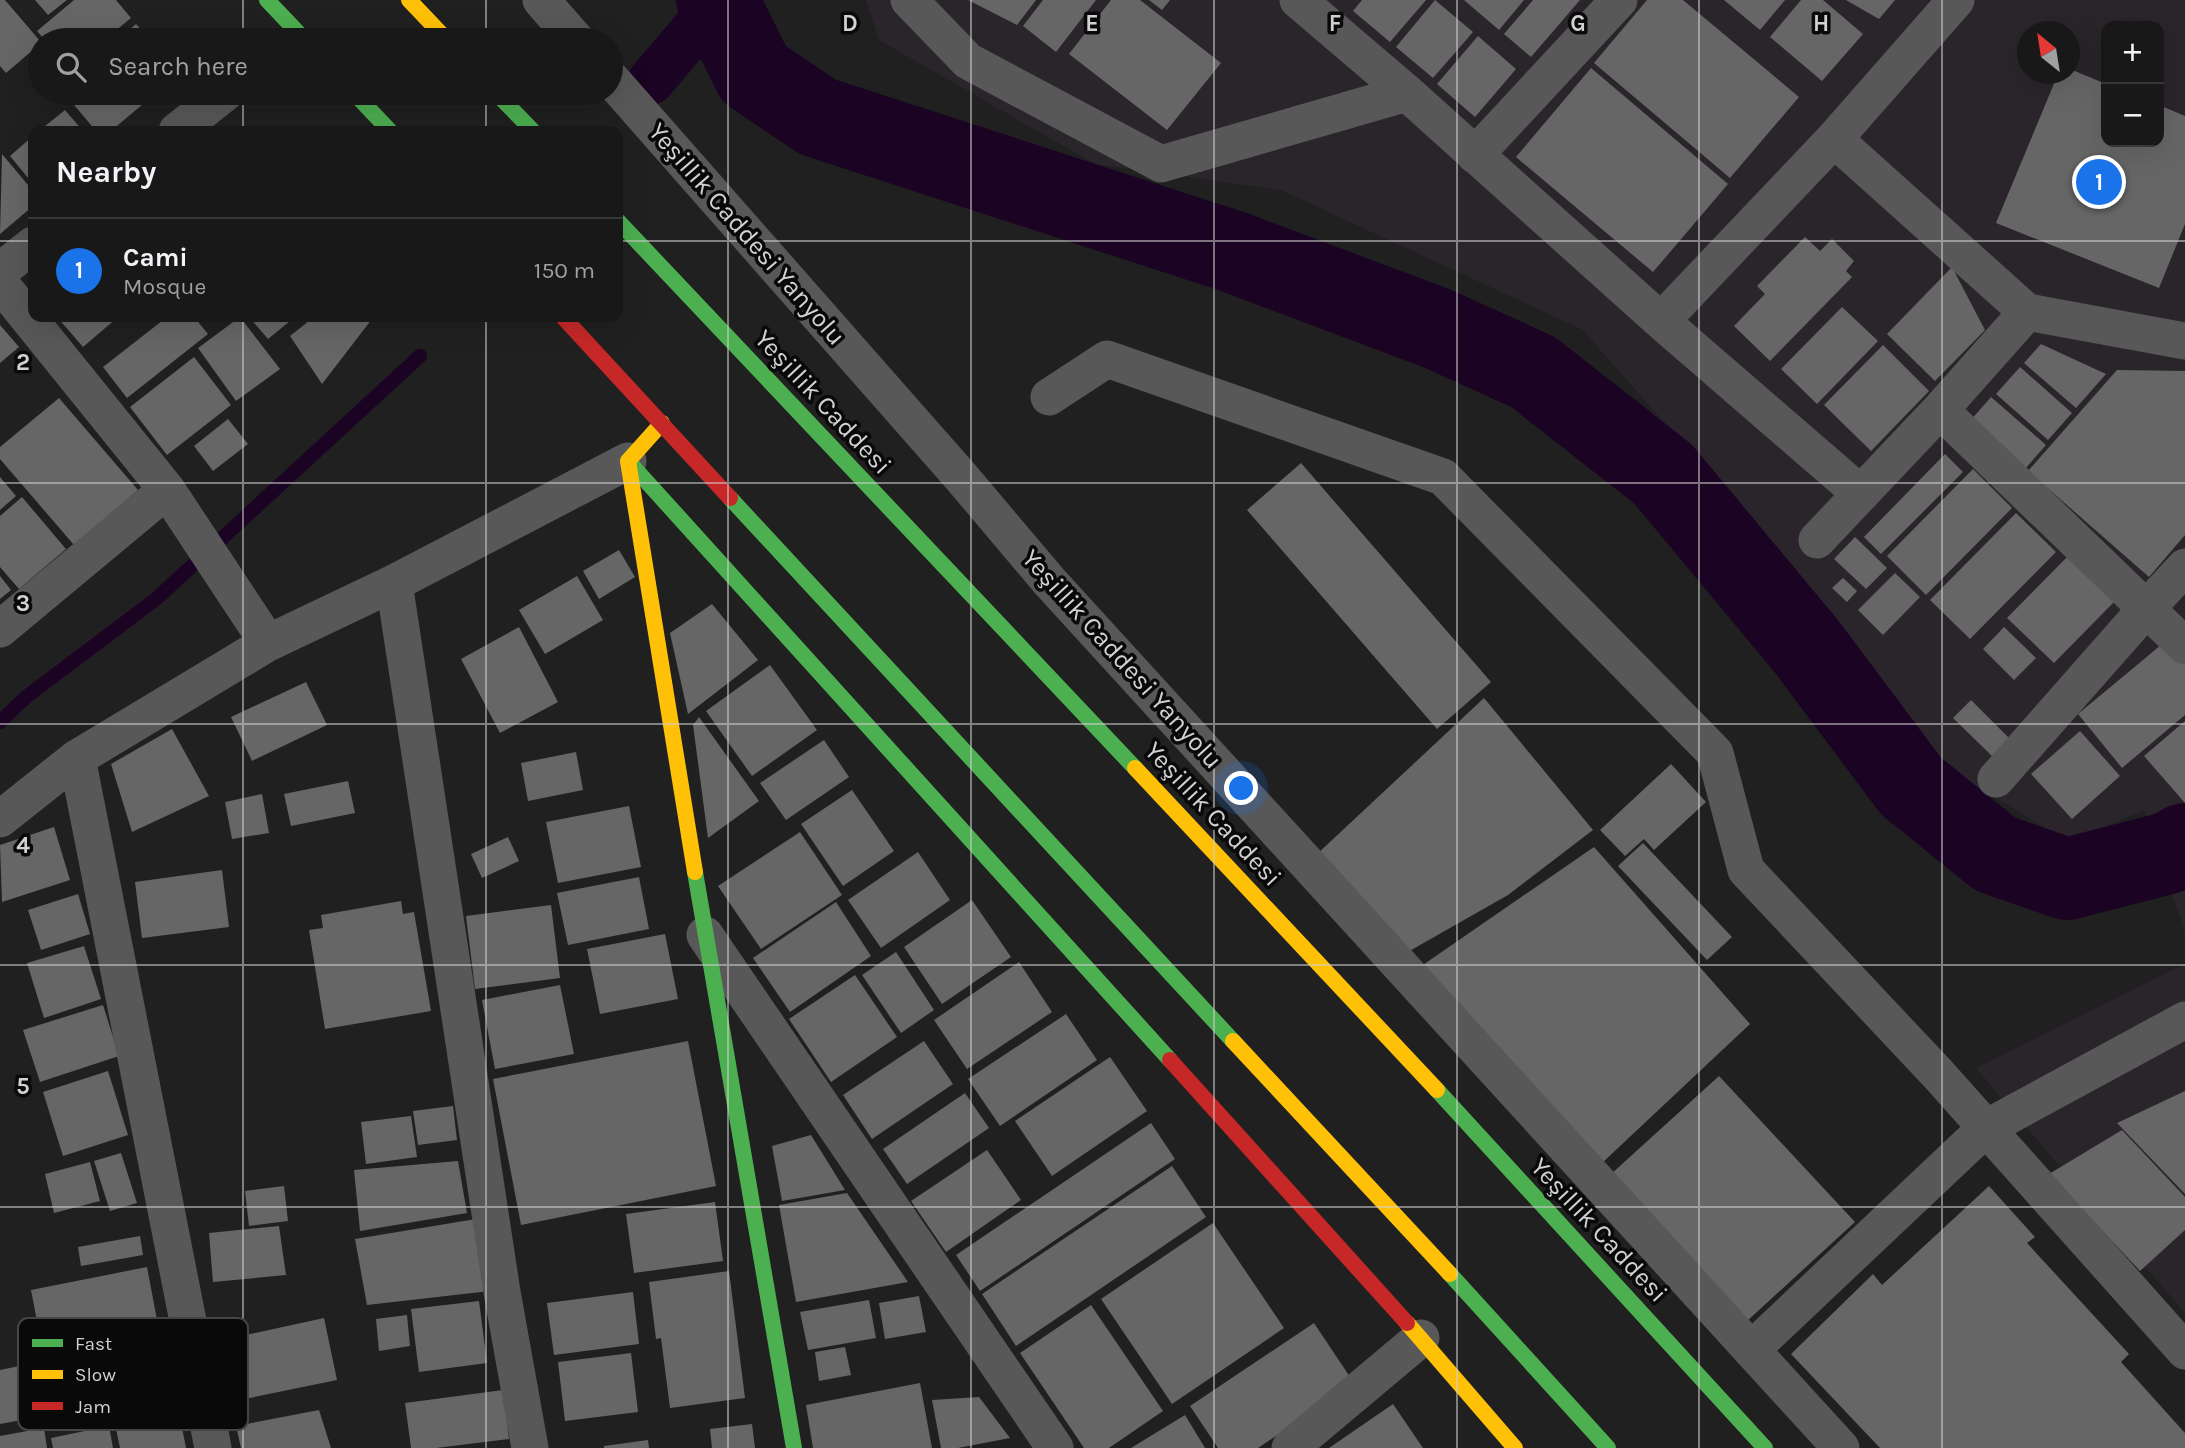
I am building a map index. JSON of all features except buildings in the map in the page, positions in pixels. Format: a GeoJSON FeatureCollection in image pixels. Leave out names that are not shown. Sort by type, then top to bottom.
{"type":"FeatureCollection","features":[{"type":"Feature","properties":{"kind":"main road"},"geometry":{"type":"LineString","coordinates":[[267,0],[291,28]]}},
{"type":"Feature","properties":{"kind":"main road"},"geometry":{"type":"LineString","coordinates":[[409,0],[436,28]]}},
{"type":"Feature","properties":{"kind":"main road"},"geometry":{"type":"LineString","coordinates":[[365,105],[385,126]]}},
{"type":"Feature","properties":{"kind":"main road"},"geometry":{"type":"LineString","coordinates":[[508,105],[528,126]]}},
{"type":"Feature","properties":{"kind":"main road","name":"Yeşillik Caddesi"},"geometry":{"type":"LineString","coordinates":[[623,226],[1335,979],[1765,1448]]}},
{"type":"Feature","properties":{"kind":"main road"},"geometry":{"type":"LineString","coordinates":[[568,322],[1131,933],[1392,1209],[1608,1448]]}},
{"type":"Feature","properties":{"kind":"main road"},"geometry":{"type":"LineString","coordinates":[[628,461],[662,423]]}},
{"type":"Feature","properties":{"kind":"main road"},"geometry":{"type":"LineString","coordinates":[[628,461],[705,934],[794,1448]]}},
{"type":"Feature","properties":{"kind":"main road"},"geometry":{"type":"LineString","coordinates":[[628,461],[1421,1338],[1515,1448]]}},
{"type":"Feature","properties":{"kind":"street"},"geometry":{"type":"LineString","coordinates":[[541,0],[566,28]]}},
{"type":"Feature","properties":{"kind":"street"},"geometry":{"type":"LineString","coordinates":[[909,0],[968,61],[1161,163],[1407,93]]}},
{"type":"Feature","properties":{"kind":"street"},"geometry":{"type":"LineString","coordinates":[[1475,155],[1619,0]]}},
{"type":"Feature","properties":{"kind":"street"},"geometry":{"type":"LineString","coordinates":[[1661,321],[1834,139],[1956,0]]}},
{"type":"Feature","properties":{"kind":"street"},"geometry":{"type":"LineString","coordinates":[[1304,2],[1661,321],[1861,494]]}},
{"type":"Feature","properties":{"kind":"street","name":"Yeşillik Caddesi Yanyolu"},"geometry":{"type":"LineString","coordinates":[[623,93],[962,478],[1049,581],[1841,1448]]}},
{"type":"Feature","properties":{"kind":"street"},"geometry":{"type":"LineString","coordinates":[[183,126],[210,105]]}},
{"type":"Feature","properties":{"kind":"street"},"geometry":{"type":"LineString","coordinates":[[1834,139],[2027,312],[2185,341]]}},
{"type":"Feature","properties":{"kind":"street"},"geometry":{"type":"LineString","coordinates":[[0,271],[28,249]]}},
{"type":"Feature","properties":{"kind":"street"},"geometry":{"type":"LineString","coordinates":[[0,283],[28,318]]}},
{"type":"Feature","properties":{"kind":"street"},"geometry":{"type":"LineString","coordinates":[[1817,540],[1940,410],[2027,312]]}},
{"type":"Feature","properties":{"kind":"street"},"geometry":{"type":"LineString","coordinates":[[31,322],[167,490],[268,643]]}},
{"type":"Feature","properties":{"kind":"street"},"geometry":{"type":"LineString","coordinates":[[1049,397],[1107,359],[1443,477],[1715,753],[1745,870],[1929,1064],[2185,1351]]}},
{"type":"Feature","properties":{"kind":"street"},"geometry":{"type":"LineString","coordinates":[[1940,410],[2185,646]]}},
{"type":"Feature","properties":{"kind":"street"},"geometry":{"type":"LineString","coordinates":[[0,819],[77,758],[268,643],[394,583],[628,461]]}},
{"type":"Feature","properties":{"kind":"street"},"geometry":{"type":"LineString","coordinates":[[0,629],[167,490]]}},
{"type":"Feature","properties":{"kind":"street"},"geometry":{"type":"LineString","coordinates":[[1996,779],[2185,568]]}},
{"type":"Feature","properties":{"kind":"street"},"geometry":{"type":"LineString","coordinates":[[394,583],[502,1292],[530,1448]]}},
{"type":"Feature","properties":{"kind":"street"},"geometry":{"type":"LineString","coordinates":[[77,758],[187,1318]]}},
{"type":"Feature","properties":{"kind":"street"},"geometry":{"type":"LineString","coordinates":[[705,934],[1055,1448]]}},
{"type":"Feature","properties":{"kind":"street"},"geometry":{"type":"LineString","coordinates":[[1751,1350],[1986,1128],[2185,1020]]}},
{"type":"Feature","properties":{"kind":"street"},"geometry":{"type":"LineString","coordinates":[[1290,1448],[1421,1338]]}},
{"type":"Feature","properties":{"kind":"street"},"geometry":{"type":"LineString","coordinates":[[209,1430],[213,1448]]}},
{"type":"Feature","properties":{"kind":"shaded area"},"geometry":{"type":"Polygon","coordinates":[[[866,0],[2185,0],[2185,933],[2145,810],[2068,842],[1951,771],[1820,601],[1583,330],[1281,190],[1095,164],[879,40],[866,0]]]}},
{"type":"Feature","properties":{"kind":"shaded area"},"geometry":{"type":"Polygon","coordinates":[[[2185,964],[2185,1313],[1976,1068],[2185,964]]]}},
{"type":"Feature","properties":{"kind":"waterway"},"geometry":{"type":"LineString","coordinates":[[717,0],[754,74],[818,117],[1231,251],[1436,328],[1533,372],[1663,474],[1807,647],[1911,786],[1995,854],[2067,879],[2168,853],[2185,844]]}},
{"type":"Feature","properties":{"kind":"waterway"},"geometry":{"type":"LineString","coordinates":[[651,81],[717,3]]}},
{"type":"Feature","properties":{"kind":"waterway"},"geometry":{"type":"LineString","coordinates":[[0,722],[26,697],[156,599],[420,356]]}},
{"type":"Feature","properties":{"kind":"traffic: fast"},"geometry":{"type":"LineString","coordinates":[[267,0],[294,28]]}},
{"type":"Feature","properties":{"kind":"traffic: fast"},"geometry":{"type":"LineString","coordinates":[[365,105],[385,126]]}},
{"type":"Feature","properties":{"kind":"traffic: fast"},"geometry":{"type":"LineString","coordinates":[[508,105],[528,126]]}},
{"type":"Feature","properties":{"kind":"traffic: fast"},"geometry":{"type":"LineString","coordinates":[[623,226],[1135,768]]}},
{"type":"Feature","properties":{"kind":"traffic: fast"},"geometry":{"type":"LineString","coordinates":[[628,461],[1170,1060]]}},
{"type":"Feature","properties":{"kind":"traffic: fast"},"geometry":{"type":"LineString","coordinates":[[730,498],[1233,1041]]}},
{"type":"Feature","properties":{"kind":"traffic: fast"},"geometry":{"type":"LineString","coordinates":[[695,872],[794,1448]]}},
{"type":"Feature","properties":{"kind":"traffic: fast"},"geometry":{"type":"LineString","coordinates":[[1437,1090],[1765,1448]]}},
{"type":"Feature","properties":{"kind":"traffic: fast"},"geometry":{"type":"LineString","coordinates":[[1450,1274],[1608,1448]]}},
{"type":"Feature","properties":{"kind":"traffic: slow"},"geometry":{"type":"LineString","coordinates":[[409,0],[436,28]]}},
{"type":"Feature","properties":{"kind":"traffic: slow"},"geometry":{"type":"LineString","coordinates":[[662,423],[628,461],[695,872]]}},
{"type":"Feature","properties":{"kind":"traffic: slow"},"geometry":{"type":"LineString","coordinates":[[1135,768],[1437,1090]]}},
{"type":"Feature","properties":{"kind":"traffic: slow"},"geometry":{"type":"LineString","coordinates":[[1233,1041],[1450,1274]]}},
{"type":"Feature","properties":{"kind":"traffic: slow"},"geometry":{"type":"LineString","coordinates":[[1407,1323],[1515,1448]]}},
{"type":"Feature","properties":{"kind":"traffic: jam"},"geometry":{"type":"LineString","coordinates":[[568,322],[730,498]]}},
{"type":"Feature","properties":{"kind":"traffic: jam"},"geometry":{"type":"LineString","coordinates":[[1170,1060],[1407,1323]]}},
{"type":"Feature","properties":{"kind":"place","name":"Cami"},"geometry":{"type":"Point","coordinates":[2099,182]}}]}
